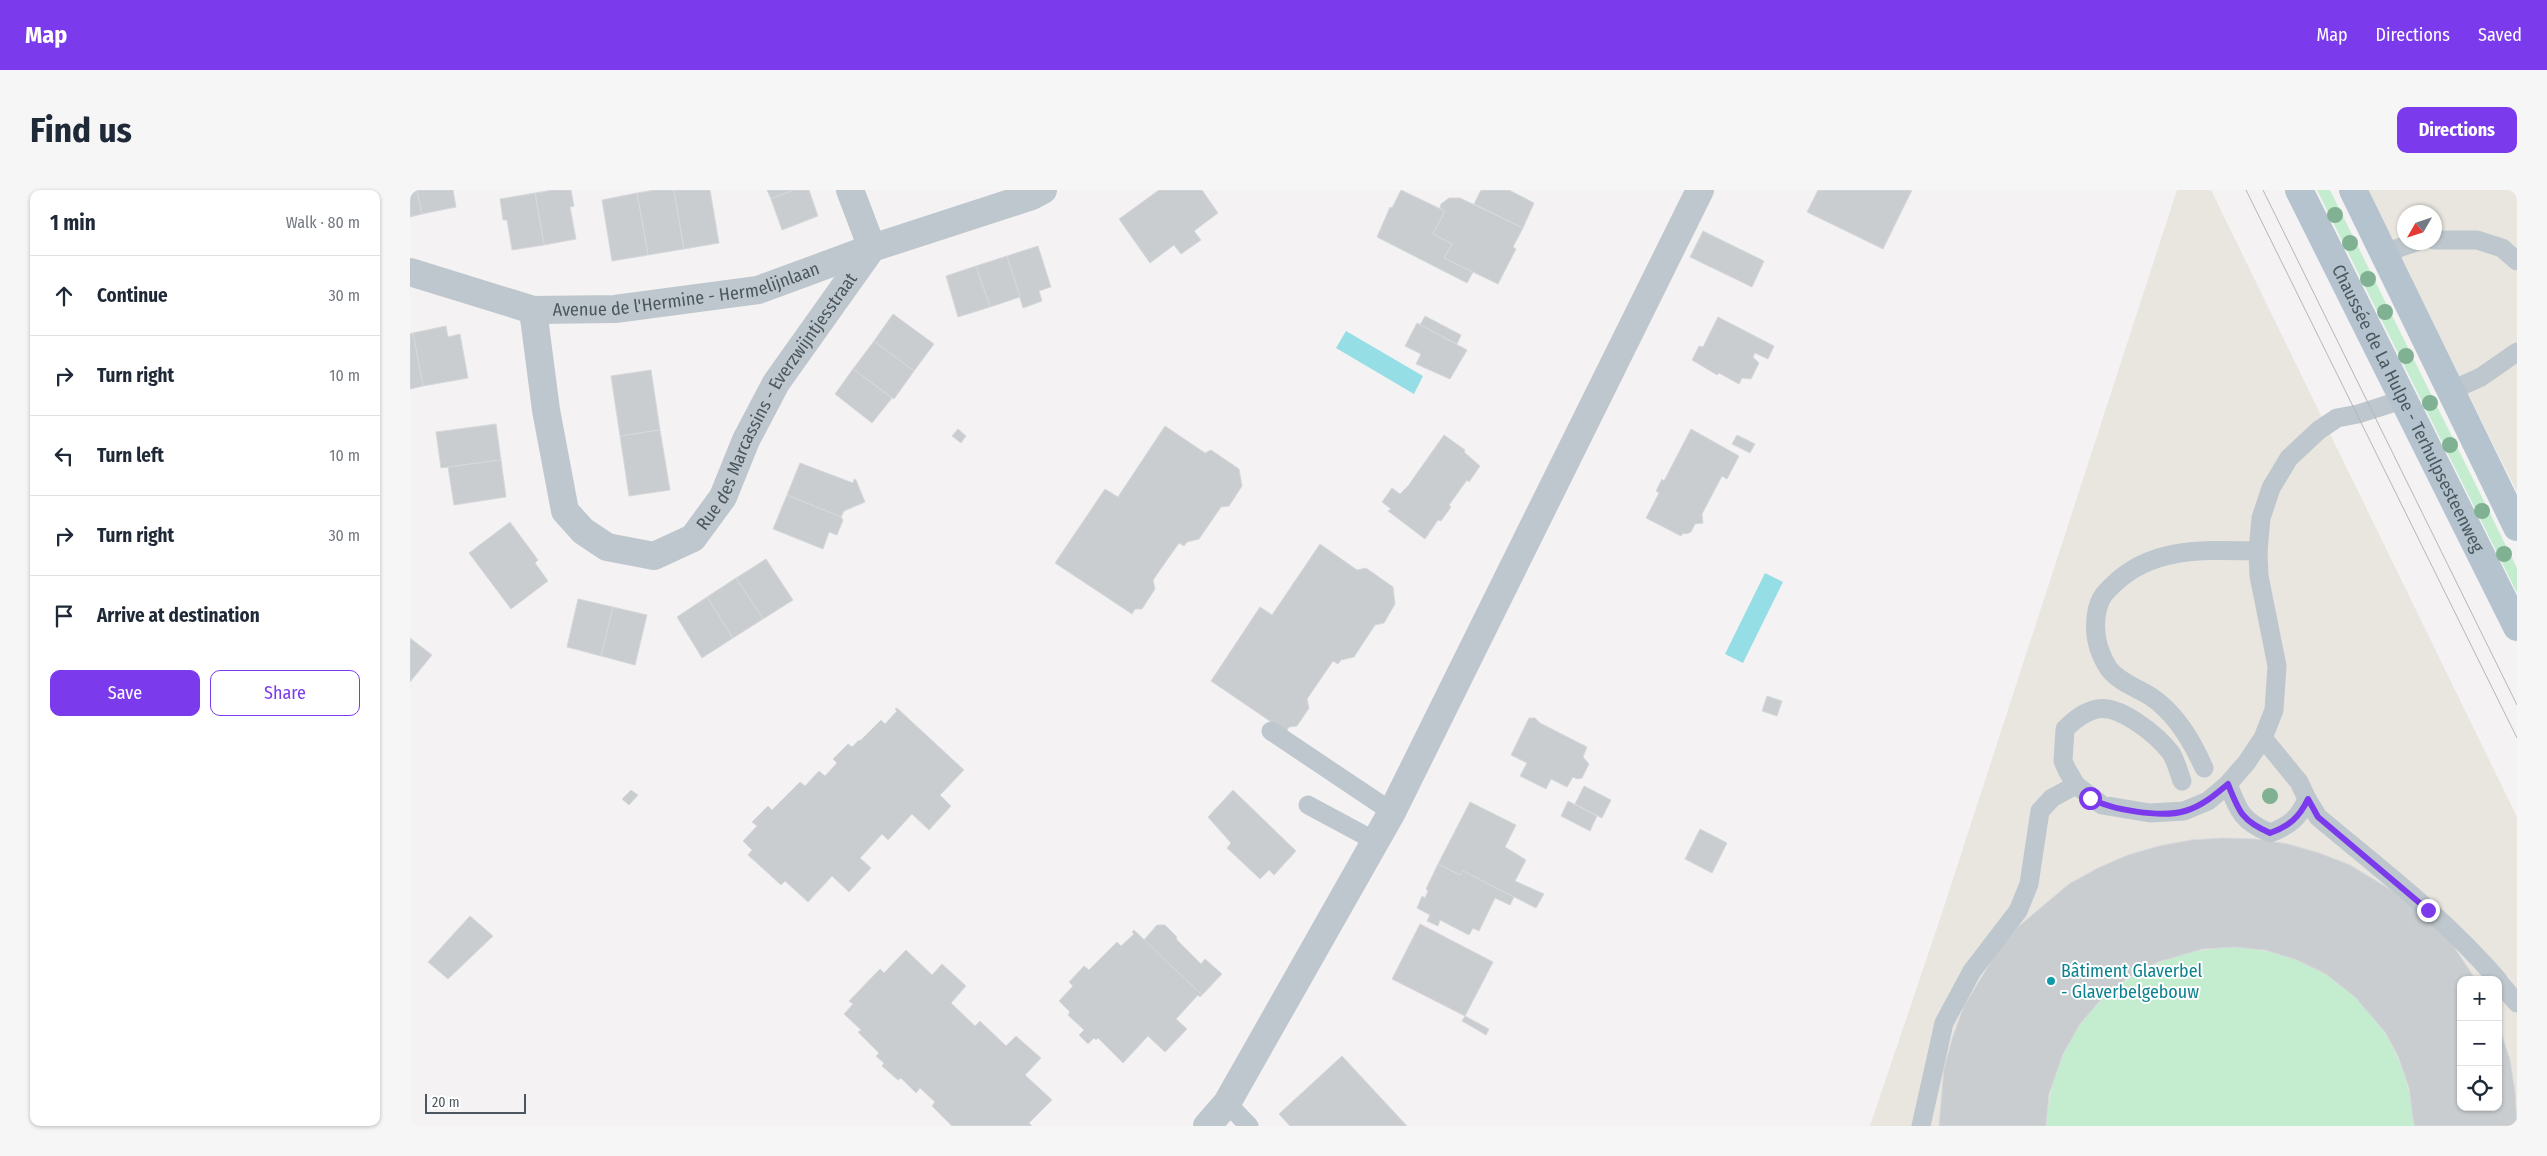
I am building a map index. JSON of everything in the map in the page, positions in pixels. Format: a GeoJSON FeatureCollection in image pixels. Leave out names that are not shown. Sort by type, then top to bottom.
{"type":"FeatureCollection","features":[{"type":"Feature","properties":{"kind":"main road","name":"Chaussée de La Hulpe - Terhulpsesteenweg"},"geometry":{"type":"LineString","coordinates":[[2299,190],[2517,627]]}},
{"type":"Feature","properties":{"kind":"main road"},"geometry":{"type":"LineString","coordinates":[[2353,190],[2517,527]]}},
{"type":"Feature","properties":{"kind":"street"},"geometry":{"type":"LineString","coordinates":[[850,190],[872,248]]}},
{"type":"Feature","properties":{"kind":"street","name":"Avenue de l'Hermine - Hermelijnlaan"},"geometry":{"type":"LineString","coordinates":[[410,272],[533,310],[615,309],[758,290],[872,248],[1032,196],[1043,190]]}},
{"type":"Feature","properties":{"kind":"street"},"geometry":{"type":"LineString","coordinates":[[1207,1126],[1227,1103],[1392,812],[1700,190]]}},
{"type":"Feature","properties":{"kind":"street","name":"Rue des Marcassins - Everzwijntjesstraat"},"geometry":{"type":"LineString","coordinates":[[533,310],[546,410],[565,511],[583,531],[607,547],[654,556],[693,538],[723,497],[746,440],[776,383],[872,248]]}},
{"type":"Feature","properties":{"kind":"lane"},"geometry":{"type":"LineString","coordinates":[[2442,240],[2477,240],[2502,248],[2517,261]]}},
{"type":"Feature","properties":{"kind":"lane"},"geometry":{"type":"LineString","coordinates":[[2384,253],[2397,249]]}},
{"type":"Feature","properties":{"kind":"lane"},"geometry":{"type":"LineString","coordinates":[[2450,391],[2481,377],[2517,352]]}},
{"type":"Feature","properties":{"kind":"lane"},"geometry":{"type":"LineString","coordinates":[[2182,781],[2172,754],[2146,728],[2125,715],[2099,708],[2078,716],[2065,729],[2063,760],[2076,785],[2090,798],[2102,805],[2150,813],[2184,811],[2208,800],[2228,784],[2247,762],[2263,738],[2274,710],[2277,666],[2259,576],[2258,551],[2263,511],[2271,488],[2289,458],[2319,430],[2337,418],[2358,414],[2404,399]]}},
{"type":"Feature","properties":{"kind":"lane"},"geometry":{"type":"LineString","coordinates":[[2204,768],[2193,742],[2174,718],[2151,697],[2127,684],[2110,670],[2099,651],[2094,626],[2100,598],[2123,575],[2150,559],[2192,551],[2258,551]]}},
{"type":"Feature","properties":{"kind":"lane"},"geometry":{"type":"LineString","coordinates":[[1272,730],[1392,812]]}},
{"type":"Feature","properties":{"kind":"lane"},"geometry":{"type":"LineString","coordinates":[[2263,738],[2299,782],[2318,817],[2473,950],[2495,976]]}},
{"type":"Feature","properties":{"kind":"lane"},"geometry":{"type":"LineString","coordinates":[[2228,784],[2236,804],[2250,825],[2270,833],[2288,826],[2301,813],[2308,799]]}},
{"type":"Feature","properties":{"kind":"lane"},"geometry":{"type":"LineString","coordinates":[[1921,1126],[1944,1023],[1972,971],[2018,911],[2029,884],[2040,811],[2052,798],[2076,785]]}},
{"type":"Feature","properties":{"kind":"lane"},"geometry":{"type":"LineString","coordinates":[[1308,806],[1376,841]]}},
{"type":"Feature","properties":{"kind":"lane"},"geometry":{"type":"LineString","coordinates":[[2502,985],[2517,1003]]}},
{"type":"Feature","properties":{"kind":"lane"},"geometry":{"type":"LineString","coordinates":[[1227,1103],[1249,1126]]}},
{"type":"Feature","properties":{"kind":"shaded area"},"geometry":{"type":"Polygon","coordinates":[[[2177,190],[2211,190],[2517,817],[2517,1126],[1870,1126],[1940,919],[2177,190]]]}},
{"type":"Feature","properties":{"kind":"shaded area"},"geometry":{"type":"Polygon","coordinates":[[[2366,190],[2517,190],[2517,492],[2366,190]]]}},
{"type":"Feature","properties":{"kind":"green space"},"geometry":{"type":"Polygon","coordinates":[[[2317,190],[2330,190],[2517,568],[2517,593],[2317,190]]]}},
{"type":"Feature","properties":{"kind":"green space"},"geometry":{"type":"Polygon","coordinates":[[[2234,947],[2271,952],[2304,963],[2334,980],[2359,1001],[2380,1027],[2397,1056],[2408,1090],[2414,1126],[2046,1126],[2052,1088],[2064,1054],[2081,1024],[2103,999],[2130,978],[2161,962],[2196,952],[2234,947]]]}},
{"type":"Feature","properties":{"kind":"water"},"geometry":{"type":"Polygon","coordinates":[[[1346,331],[1423,376],[1414,394],[1336,348],[1346,331]]]}},
{"type":"Feature","properties":{"kind":"water"},"geometry":{"type":"Polygon","coordinates":[[[1765,573],[1783,582],[1743,663],[1725,654],[1765,573]]]}},
{"type":"Feature","properties":{"kind":"building"},"geometry":{"type":"Polygon","coordinates":[[[410,190],[417,190],[422,214],[410,217],[410,190]]]}},
{"type":"Feature","properties":{"kind":"building"},"geometry":{"type":"Polygon","coordinates":[[[417,190],[453,190],[456,207],[422,214],[417,190]]]}},
{"type":"Feature","properties":{"kind":"building"},"geometry":{"type":"Polygon","coordinates":[[[571,190],[574,206],[570,207],[576,239],[544,245],[535,193],[571,190]]]}},
{"type":"Feature","properties":{"kind":"building"},"geometry":{"type":"Polygon","coordinates":[[[655,190],[674,190],[684,249],[648,255],[637,193],[655,190]]]}},
{"type":"Feature","properties":{"kind":"building"},"geometry":{"type":"Polygon","coordinates":[[[674,190],[710,190],[719,243],[684,249],[674,190]]]}},
{"type":"Feature","properties":{"kind":"building"},"geometry":{"type":"Polygon","coordinates":[[[767,190],[794,190],[771,199],[767,190]]]}},
{"type":"Feature","properties":{"kind":"building"},"geometry":{"type":"Polygon","coordinates":[[[794,190],[809,190],[818,216],[782,230],[771,199],[794,190]]]}},
{"type":"Feature","properties":{"kind":"building"},"geometry":{"type":"Polygon","coordinates":[[[1159,190],[1202,190],[1218,213],[1194,231],[1201,240],[1181,254],[1174,245],[1150,263],[1119,219],[1159,190]]]}},
{"type":"Feature","properties":{"kind":"building"},"geometry":{"type":"Polygon","coordinates":[[[1401,190],[1445,211],[1433,234],[1452,244],[1444,258],[1473,272],[1467,283],[1377,237],[1390,207],[1392,208],[1401,190]]]}},
{"type":"Feature","properties":{"kind":"building"},"geometry":{"type":"Polygon","coordinates":[[[1481,190],[1509,190],[1534,203],[1523,228],[1474,204],[1481,190]]]}},
{"type":"Feature","properties":{"kind":"building"},"geometry":{"type":"Polygon","coordinates":[[[1818,190],[1912,190],[1883,249],[1807,212],[1818,190]]]}},
{"type":"Feature","properties":{"kind":"building"},"geometry":{"type":"Polygon","coordinates":[[[535,193],[544,245],[512,250],[507,220],[503,220],[500,199],[535,193]]]}},
{"type":"Feature","properties":{"kind":"building"},"geometry":{"type":"Polygon","coordinates":[[[637,193],[648,255],[612,261],[602,200],[637,193]]]}},
{"type":"Feature","properties":{"kind":"building"},"geometry":{"type":"Polygon","coordinates":[[[1449,198],[1460,198],[1523,228],[1513,247],[1516,249],[1498,284],[1444,258],[1452,244],[1433,234],[1445,211],[1440,208],[1441,204],[1449,198]]]}},
{"type":"Feature","properties":{"kind":"building"},"geometry":{"type":"Polygon","coordinates":[[[1703,231],[1764,261],[1752,287],[1690,257],[1703,231]]]}},
{"type":"Feature","properties":{"kind":"building"},"geometry":{"type":"Polygon","coordinates":[[[1038,246],[1051,287],[1039,291],[1042,301],[1023,308],[1007,256],[1038,246]]]}},
{"type":"Feature","properties":{"kind":"building"},"geometry":{"type":"Polygon","coordinates":[[[1007,256],[1020,297],[990,307],[976,266],[1007,256]]]}},
{"type":"Feature","properties":{"kind":"building"},"geometry":{"type":"Polygon","coordinates":[[[976,266],[990,307],[958,317],[946,276],[976,266]]]}},
{"type":"Feature","properties":{"kind":"building"},"geometry":{"type":"Polygon","coordinates":[[[893,314],[934,344],[914,371],[874,341],[893,314]]]}},
{"type":"Feature","properties":{"kind":"building"},"geometry":{"type":"Polygon","coordinates":[[[1425,316],[1461,335],[1457,344],[1420,325],[1425,316]]]}},
{"type":"Feature","properties":{"kind":"building"},"geometry":{"type":"Polygon","coordinates":[[[1718,317],[1774,346],[1768,359],[1755,353],[1753,357],[1759,363],[1751,379],[1742,378],[1739,384],[1719,373],[1717,375],[1692,360],[1699,346],[1703,347],[1718,317]]]}},
{"type":"Feature","properties":{"kind":"building"},"geometry":{"type":"Polygon","coordinates":[[[1417,323],[1467,350],[1450,379],[1416,364],[1421,354],[1405,346],[1417,323]]]}},
{"type":"Feature","properties":{"kind":"building"},"geometry":{"type":"Polygon","coordinates":[[[446,326],[448,337],[460,334],[468,378],[423,386],[413,333],[446,326]]]}},
{"type":"Feature","properties":{"kind":"building"},"geometry":{"type":"Polygon","coordinates":[[[413,333],[423,386],[410,389],[410,334],[413,333]]]}},
{"type":"Feature","properties":{"kind":"building"},"geometry":{"type":"Polygon","coordinates":[[[874,341],[914,371],[894,399],[853,369],[874,341]]]}},
{"type":"Feature","properties":{"kind":"building"},"geometry":{"type":"Polygon","coordinates":[[[853,369],[892,398],[872,423],[835,394],[853,369]]]}},
{"type":"Feature","properties":{"kind":"building"},"geometry":{"type":"Polygon","coordinates":[[[651,370],[660,430],[620,436],[611,376],[651,370]]]}},
{"type":"Feature","properties":{"kind":"building"},"geometry":{"type":"Polygon","coordinates":[[[496,424],[501,460],[441,468],[436,432],[496,424]]]}},
{"type":"Feature","properties":{"kind":"building"},"geometry":{"type":"Polygon","coordinates":[[[1165,426],[1205,453],[1211,450],[1239,469],[1242,486],[1229,506],[1221,507],[1199,539],[1187,542],[1184,546],[1179,543],[1153,580],[1155,589],[1142,609],[1135,609],[1132,614],[1055,563],[1105,489],[1118,497],[1165,426]]]}},
{"type":"Feature","properties":{"kind":"building"},"geometry":{"type":"Polygon","coordinates":[[[958,429],[966,436],[961,443],[952,436],[958,429]]]}},
{"type":"Feature","properties":{"kind":"building"},"geometry":{"type":"Polygon","coordinates":[[[1691,429],[1739,456],[1727,479],[1722,476],[1702,514],[1703,523],[1695,524],[1691,532],[1683,533],[1681,536],[1646,518],[1659,493],[1656,491],[1662,479],[1664,481],[1691,429]]]}},
{"type":"Feature","properties":{"kind":"building"},"geometry":{"type":"Polygon","coordinates":[[[660,430],[670,490],[629,496],[620,436],[660,430]]]}},
{"type":"Feature","properties":{"kind":"building"},"geometry":{"type":"Polygon","coordinates":[[[1444,435],[1465,450],[1464,452],[1480,466],[1469,482],[1467,480],[1449,505],[1451,507],[1441,521],[1438,520],[1425,539],[1388,511],[1391,509],[1382,502],[1392,488],[1400,494],[1408,486],[1444,435]]]}},
{"type":"Feature","properties":{"kind":"building"},"geometry":{"type":"Polygon","coordinates":[[[1737,435],[1755,444],[1750,453],[1732,444],[1737,435]]]}},
{"type":"Feature","properties":{"kind":"building"},"geometry":{"type":"Polygon","coordinates":[[[501,460],[506,497],[454,505],[448,467],[501,460]]]}},
{"type":"Feature","properties":{"kind":"building"},"geometry":{"type":"Polygon","coordinates":[[[800,463],[853,483],[854,479],[856,480],[865,502],[844,511],[841,517],[787,495],[800,463]]]}},
{"type":"Feature","properties":{"kind":"building"},"geometry":{"type":"Polygon","coordinates":[[[787,495],[841,517],[843,520],[837,535],[829,532],[823,549],[773,529],[787,495]]]}},
{"type":"Feature","properties":{"kind":"building"},"geometry":{"type":"Polygon","coordinates":[[[510,522],[538,560],[535,563],[548,581],[511,609],[469,553],[510,522]]]}},
{"type":"Feature","properties":{"kind":"building"},"geometry":{"type":"Polygon","coordinates":[[[1320,544],[1357,570],[1366,568],[1393,587],[1395,604],[1384,623],[1375,625],[1354,657],[1341,660],[1338,664],[1333,661],[1307,699],[1309,708],[1297,726],[1289,727],[1286,732],[1211,681],[1260,607],[1272,615],[1320,544]]]}},
{"type":"Feature","properties":{"kind":"building"},"geometry":{"type":"Polygon","coordinates":[[[766,559],[793,600],[763,619],[736,578],[766,559]]]}},
{"type":"Feature","properties":{"kind":"building"},"geometry":{"type":"Polygon","coordinates":[[[736,578],[763,619],[733,638],[707,597],[736,578]]]}},
{"type":"Feature","properties":{"kind":"building"},"geometry":{"type":"Polygon","coordinates":[[[707,597],[733,638],[702,658],[677,617],[707,597]]]}},
{"type":"Feature","properties":{"kind":"building"},"geometry":{"type":"Polygon","coordinates":[[[578,599],[613,607],[601,656],[567,647],[578,599]]]}},
{"type":"Feature","properties":{"kind":"building"},"geometry":{"type":"Polygon","coordinates":[[[613,607],[647,615],[635,665],[601,656],[613,607]]]}},
{"type":"Feature","properties":{"kind":"building"},"geometry":{"type":"Polygon","coordinates":[[[410,638],[432,655],[410,682],[410,638]]]}},
{"type":"Feature","properties":{"kind":"building"},"geometry":{"type":"Polygon","coordinates":[[[1767,696],[1782,701],[1777,716],[1762,711],[1767,696]]]}},
{"type":"Feature","properties":{"kind":"building"},"geometry":{"type":"Polygon","coordinates":[[[897,708],[964,770],[940,795],[951,806],[929,830],[912,814],[888,840],[882,834],[860,858],[871,868],[849,892],[832,876],[808,902],[785,881],[781,885],[748,855],[752,850],[743,841],[757,826],[752,822],[768,806],[772,810],[800,782],[805,786],[819,771],[825,776],[837,763],[833,759],[848,744],[852,747],[881,720],[885,724],[897,711],[895,709],[897,708]]]}},
{"type":"Feature","properties":{"kind":"building"},"geometry":{"type":"Polygon","coordinates":[[[1529,718],[1535,718],[1540,723],[1587,747],[1583,757],[1589,764],[1582,778],[1577,779],[1573,777],[1567,787],[1551,779],[1546,789],[1520,776],[1527,763],[1511,755],[1529,718]]]}},
{"type":"Feature","properties":{"kind":"building"},"geometry":{"type":"Polygon","coordinates":[[[1584,786],[1611,800],[1602,818],[1575,804],[1584,786]]]}},
{"type":"Feature","properties":{"kind":"building"},"geometry":{"type":"Polygon","coordinates":[[[631,790],[638,795],[629,805],[622,799],[631,790]]]}},
{"type":"Feature","properties":{"kind":"building"},"geometry":{"type":"Polygon","coordinates":[[[1233,790],[1296,851],[1274,875],[1269,870],[1260,879],[1227,848],[1231,843],[1208,817],[1233,790]]]}},
{"type":"Feature","properties":{"kind":"building"},"geometry":{"type":"Polygon","coordinates":[[[1568,801],[1597,816],[1590,831],[1561,816],[1568,801]]]}},
{"type":"Feature","properties":{"kind":"building"},"geometry":{"type":"Polygon","coordinates":[[[1470,802],[1516,825],[1505,847],[1526,860],[1515,881],[1544,894],[1536,908],[1463,871],[1460,875],[1438,864],[1470,802]]]}},
{"type":"Feature","properties":{"kind":"building"},"geometry":{"type":"Polygon","coordinates":[[[1700,829],[1727,843],[1712,873],[1685,859],[1700,829]]]}},
{"type":"Feature","properties":{"kind":"building","name":"Bâtiment Glaverbel - Glaverbelgebouw"},"geometry":{"type":"Polygon","coordinates":[[[2223,838],[2256,839],[2288,844],[2350,865],[2406,899],[2452,944],[2473,976],[2457,976],[2457,1111],[2502,1111],[2502,1036],[2510,1060],[2515,1092],[2517,1126],[2414,1126],[2409,1088],[2398,1056],[2385,1032],[2355,997],[2326,974],[2297,960],[2265,950],[2234,947],[2203,949],[2158,962],[2127,978],[2099,1002],[2080,1024],[2063,1054],[2049,1094],[2046,1126],[1939,1126],[1944,1068],[1964,1006],[1998,950],[2019,926],[2069,884],[2098,868],[2128,855],[2159,846],[2191,840],[2223,838]]]}},
{"type":"Feature","properties":{"kind":"building"},"geometry":{"type":"Polygon","coordinates":[[[1438,864],[1460,875],[1463,871],[1514,897],[1510,905],[1495,898],[1479,931],[1473,928],[1469,935],[1440,920],[1438,926],[1427,921],[1430,915],[1417,908],[1422,896],[1425,898],[1428,891],[1426,889],[1438,864]]]}},
{"type":"Feature","properties":{"kind":"building"},"geometry":{"type":"Polygon","coordinates":[[[470,916],[493,936],[448,979],[428,962],[470,916]]]}},
{"type":"Feature","properties":{"kind":"building"},"geometry":{"type":"Polygon","coordinates":[[[1420,924],[1493,962],[1465,1016],[1392,979],[1420,924]]]}},
{"type":"Feature","properties":{"kind":"building"},"geometry":{"type":"Polygon","coordinates":[[[1157,925],[1165,925],[1201,964],[1205,959],[1222,974],[1202,995],[1144,940],[1157,925]]]}},
{"type":"Feature","properties":{"kind":"building"},"geometry":{"type":"Polygon","coordinates":[[[1134,930],[1202,995],[1200,997],[1198,995],[1176,1019],[1187,1029],[1165,1052],[1148,1036],[1123,1063],[1098,1038],[1096,1040],[1094,1038],[1088,1044],[1079,1035],[1084,1030],[1068,1015],[1070,1012],[1059,1001],[1073,986],[1069,982],[1084,966],[1089,970],[1117,942],[1121,946],[1134,934],[1132,932],[1134,930]]]}},
{"type":"Feature","properties":{"kind":"building"},"geometry":{"type":"Polygon","coordinates":[[[906,950],[932,975],[942,964],[966,986],[951,1003],[975,1026],[980,1021],[1006,1046],[1016,1036],[1041,1058],[1025,1075],[1052,1100],[1029,1123],[1032,1126],[952,1126],[932,1106],[935,1102],[920,1088],[916,1093],[901,1078],[898,1080],[882,1066],[884,1063],[876,1056],[879,1053],[858,1032],[861,1030],[844,1014],[853,1004],[849,1001],[880,969],[884,973],[906,950]]]}},
{"type":"Feature","properties":{"kind":"building"},"geometry":{"type":"Polygon","coordinates":[[[1465,1016],[1489,1029],[1486,1035],[1462,1021],[1465,1016]]]}},
{"type":"Feature","properties":{"kind":"building"},"geometry":{"type":"Polygon","coordinates":[[[1342,1056],[1407,1126],[1290,1126],[1279,1114],[1342,1056]]]}},
{"type":"Feature","properties":{"kind":"tram line"},"geometry":{"type":"LineString","coordinates":[[2246,190],[2517,738]]}},
{"type":"Feature","properties":{"kind":"tram line"},"geometry":{"type":"LineString","coordinates":[[2263,190],[2517,705]]}},
{"type":"Feature","properties":{"kind":"place","name":"Bâtiment Glaverbel - Glaverbelgebouw"},"geometry":{"type":"Point","coordinates":[2051,981]}},
{"type":"Feature","properties":{"kind":"route"},"geometry":{"type":"LineString","coordinates":[[2090,798],[2102,805],[2150,813],[2184,811],[2208,800],[2228,784],[2236,804],[2250,825],[2270,833],[2288,826],[2301,813],[2308,799],[2318,817],[2428,910]]}}]}
